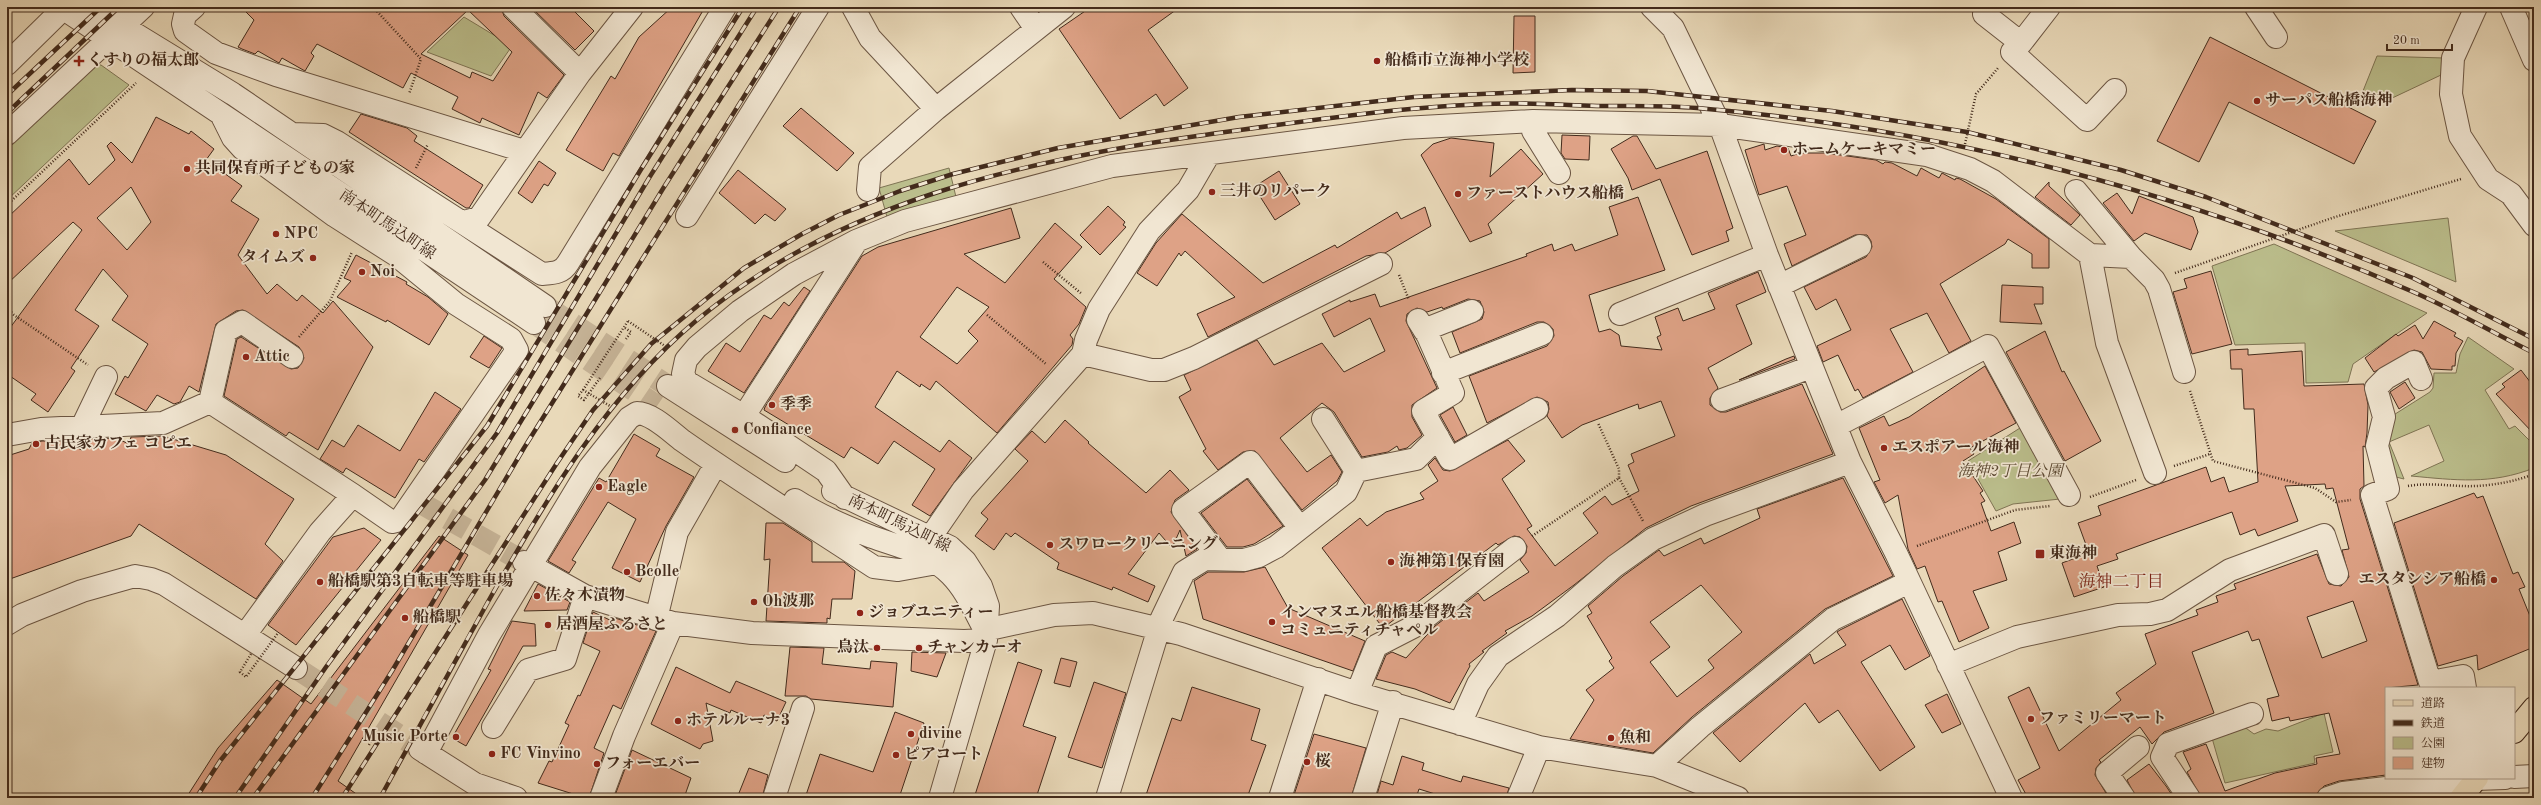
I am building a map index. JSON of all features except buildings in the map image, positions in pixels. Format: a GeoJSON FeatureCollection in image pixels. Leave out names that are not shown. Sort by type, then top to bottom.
{"type":"FeatureCollection","features":[{"type":"Feature","properties":{"kind":"main road"},"geometry":{"type":"LineString","coordinates":[[2515,731],[2534,708]]}},
{"type":"Feature","properties":{"kind":"main road"},"geometry":{"type":"LineString","coordinates":[[2461,798],[2476,779]]}},
{"type":"Feature","properties":{"kind":"street","name":"南本町馬込町線"},"geometry":{"type":"LineString","coordinates":[[63,7],[115,33],[292,134],[539,314],[221,114],[115,33],[96,7]]}},
{"type":"Feature","properties":{"kind":"street"},"geometry":{"type":"LineString","coordinates":[[7,64],[63,7]]}},
{"type":"Feature","properties":{"kind":"street"},"geometry":{"type":"LineString","coordinates":[[7,134],[143,7]]}},
{"type":"Feature","properties":{"kind":"street"},"geometry":{"type":"LineString","coordinates":[[194,7],[185,15],[183,24],[186,31],[216,53],[276,75],[403,112],[524,151]]}},
{"type":"Feature","properties":{"kind":"street"},"geometry":{"type":"LineString","coordinates":[[513,7],[580,73]]}},
{"type":"Feature","properties":{"kind":"street"},"geometry":{"type":"LineString","coordinates":[[464,222],[479,218],[524,151],[580,73],[632,7]]}},
{"type":"Feature","properties":{"kind":"street"},"geometry":{"type":"LineString","coordinates":[[292,134],[323,135],[337,142],[450,216],[464,222],[542,274],[564,269],[725,7]]}},
{"type":"Feature","properties":{"kind":"street"},"geometry":{"type":"LineString","coordinates":[[687,216],[818,7]]}},
{"type":"Feature","properties":{"kind":"street"},"geometry":{"type":"LineString","coordinates":[[853,7],[870,38],[936,109]]}},
{"type":"Feature","properties":{"kind":"street"},"geometry":{"type":"LineString","coordinates":[[1021,7],[1036,29]]}},
{"type":"Feature","properties":{"kind":"street"},"geometry":{"type":"LineString","coordinates":[[868,190],[870,168],[936,109],[1064,7]]}},
{"type":"Feature","properties":{"kind":"street"},"geometry":{"type":"LineString","coordinates":[[1652,7],[1673,28],[1720,125],[1767,255],[1836,426],[1840,465],[1909,582],[2011,798]]}},
{"type":"Feature","properties":{"kind":"street"},"geometry":{"type":"LineString","coordinates":[[1986,7],[1984,14],[2087,120],[2115,90]]}},
{"type":"Feature","properties":{"kind":"street"},"geometry":{"type":"LineString","coordinates":[[2017,47],[2049,7]]}},
{"type":"Feature","properties":{"kind":"street"},"geometry":{"type":"LineString","coordinates":[[2256,7],[2276,36]]}},
{"type":"Feature","properties":{"kind":"street"},"geometry":{"type":"LineString","coordinates":[[2476,7],[2452,58],[2451,94],[2460,136],[2488,179],[2511,194],[2534,225]]}},
{"type":"Feature","properties":{"kind":"street"},"geometry":{"type":"LineString","coordinates":[[2511,7],[2534,60]]}},
{"type":"Feature","properties":{"kind":"street"},"geometry":{"type":"LineString","coordinates":[[210,402],[392,522],[400,520],[417,501],[517,350],[511,339],[456,304],[396,254],[335,216],[242,148],[233,138],[221,114]]}},
{"type":"Feature","properties":{"kind":"street"},"geometry":{"type":"LineString","coordinates":[[1533,121],[1533,131],[1559,173]]}},
{"type":"Feature","properties":{"kind":"street"},"geometry":{"type":"LineString","coordinates":[[845,498],[826,471],[744,416],[687,382],[683,374],[686,360],[697,347],[740,311],[794,274],[856,241],[905,221],[1112,166],[1402,128],[1533,121],[1720,125],[1928,155],[1946,160],[1993,181],[2090,255],[2131,256]]}},
{"type":"Feature","properties":{"kind":"street"},"geometry":{"type":"LineString","coordinates":[[930,538],[963,490],[1084,354],[1086,340],[1099,308],[1149,231],[1188,190],[1209,154]]}},
{"type":"Feature","properties":{"kind":"street"},"geometry":{"type":"LineString","coordinates":[[2076,191],[2131,256],[2154,280],[2159,289],[2184,372]]}},
{"type":"Feature","properties":{"kind":"street"},"geometry":{"type":"LineString","coordinates":[[744,416],[856,241]]}},
{"type":"Feature","properties":{"kind":"street"},"geometry":{"type":"LineString","coordinates":[[1779,286],[1860,246]]}},
{"type":"Feature","properties":{"kind":"street"},"geometry":{"type":"LineString","coordinates":[[1620,314],[1767,255]]}},
{"type":"Feature","properties":{"kind":"street"},"geometry":{"type":"LineString","coordinates":[[2090,255],[2107,343],[2155,473]]}},
{"type":"Feature","properties":{"kind":"street"},"geometry":{"type":"LineString","coordinates":[[1084,354],[1151,370],[1164,370],[1194,358],[1381,264]]}},
{"type":"Feature","properties":{"kind":"street"},"geometry":{"type":"LineString","coordinates":[[1472,310],[1421,325],[1453,393],[1423,411],[1450,459],[1536,409]]}},
{"type":"Feature","properties":{"kind":"street"},"geometry":{"type":"LineString","coordinates":[[210,402],[226,331],[242,322],[289,354]]}},
{"type":"Feature","properties":{"kind":"street"},"geometry":{"type":"LineString","coordinates":[[1443,373],[1542,334]]}},
{"type":"Feature","properties":{"kind":"street"},"geometry":{"type":"LineString","coordinates":[[1836,426],[1988,346],[2069,495]]}},
{"type":"Feature","properties":{"kind":"street"},"geometry":{"type":"LineString","coordinates":[[2421,379],[2414,362],[2386,378],[2376,388],[2384,417],[2377,446],[2380,492],[2430,682],[2463,676],[2465,687]]}},
{"type":"Feature","properties":{"kind":"street"},"geometry":{"type":"LineString","coordinates":[[1722,400],[1811,367]]}},
{"type":"Feature","properties":{"kind":"street"},"geometry":{"type":"LineString","coordinates":[[82,427],[106,377]]}},
{"type":"Feature","properties":{"kind":"street","name":"南本町馬込町線"},"geometry":{"type":"LineString","coordinates":[[668,386],[845,498],[950,547],[965,561],[981,586],[988,606],[986,635]]}},
{"type":"Feature","properties":{"kind":"street"},"geometry":{"type":"LineString","coordinates":[[7,435],[41,429],[163,423],[210,402]]}},
{"type":"Feature","properties":{"kind":"street","name":"南本町馬込町線"},"geometry":{"type":"LineString","coordinates":[[657,406],[806,507],[872,537],[913,550],[937,563],[952,576],[986,635]]}},
{"type":"Feature","properties":{"kind":"street"},"geometry":{"type":"LineString","coordinates":[[516,798],[475,784],[423,751],[489,635],[527,564],[590,467],[630,418],[637,413],[645,415],[716,464],[874,567],[898,570],[937,563]]}},
{"type":"Feature","properties":{"kind":"street"},"geometry":{"type":"LineString","coordinates":[[1323,419],[1356,471]]}},
{"type":"Feature","properties":{"kind":"street"},"geometry":{"type":"LineString","coordinates":[[1356,471],[1416,459],[1438,437]]}},
{"type":"Feature","properties":{"kind":"street"},"geometry":{"type":"LineString","coordinates":[[1220,559],[1183,510],[1250,462],[1300,528]]}},
{"type":"Feature","properties":{"kind":"street"},"geometry":{"type":"LineString","coordinates":[[601,798],[665,621],[677,532],[716,464]]}},
{"type":"Feature","properties":{"kind":"street"},"geometry":{"type":"LineString","coordinates":[[1460,724],[1478,684],[1498,656],[1557,616],[1615,566],[1653,539],[1705,515],[1840,465]]}},
{"type":"Feature","properties":{"kind":"street"},"geometry":{"type":"LineString","coordinates":[[1107,798],[1159,629],[1184,572],[1205,558],[1244,560],[1259,556],[1276,547],[1346,492],[1356,471]]}},
{"type":"Feature","properties":{"kind":"street"},"geometry":{"type":"LineString","coordinates":[[248,645],[320,532],[353,495]]}},
{"type":"Feature","properties":{"kind":"street"},"geometry":{"type":"LineString","coordinates":[[1948,666],[2017,637],[2118,616],[2150,614],[2167,610],[2182,602],[2230,570],[2324,535],[2338,574]]}},
{"type":"Feature","properties":{"kind":"street"},"geometry":{"type":"LineString","coordinates":[[1357,693],[1376,646],[1413,627],[1515,548]]}},
{"type":"Feature","properties":{"kind":"street"},"geometry":{"type":"LineString","coordinates":[[527,564],[585,596],[665,621],[752,632],[986,635],[1020,621],[1080,612],[1093,613],[1182,634],[1318,678],[1357,693],[1393,702],[1460,724],[1539,747],[1657,766],[1729,796]]}},
{"type":"Feature","properties":{"kind":"street"},"geometry":{"type":"LineString","coordinates":[[7,624],[22,615],[82,591],[135,576],[151,579],[164,584],[248,645],[296,668]]}},
{"type":"Feature","properties":{"kind":"street"},"geometry":{"type":"LineString","coordinates":[[1657,766],[1700,727],[1833,619],[1909,582]]}},
{"type":"Feature","properties":{"kind":"street"},"geometry":{"type":"LineString","coordinates":[[493,727],[528,670],[564,659],[585,596]]}},
{"type":"Feature","properties":{"kind":"street"},"geometry":{"type":"LineString","coordinates":[[940,798],[986,635]]}},
{"type":"Feature","properties":{"kind":"street"},"geometry":{"type":"LineString","coordinates":[[1280,798],[1318,678]]}},
{"type":"Feature","properties":{"kind":"street"},"geometry":{"type":"LineString","coordinates":[[1363,798],[1393,702]]}},
{"type":"Feature","properties":{"kind":"street"},"geometry":{"type":"LineString","coordinates":[[774,798],[802,708]]}},
{"type":"Feature","properties":{"kind":"street"},"geometry":{"type":"LineString","coordinates":[[2189,798],[2162,757],[2168,744],[2252,714]]}},
{"type":"Feature","properties":{"kind":"street"},"geometry":{"type":"LineString","coordinates":[[2124,798],[2107,773],[2138,746]]}},
{"type":"Feature","properties":{"kind":"street"},"geometry":{"type":"LineString","coordinates":[[1518,798],[1539,747]]}},
{"type":"Feature","properties":{"kind":"street"},"geometry":{"type":"LineString","coordinates":[[2515,777],[2534,776]]}},
{"type":"Feature","properties":{"kind":"street"},"geometry":{"type":"LineString","coordinates":[[2328,798],[2351,792],[2412,785],[2441,786],[2476,779]]}},
{"type":"Feature","properties":{"kind":"path"},"geometry":{"type":"LineString","coordinates":[[373,7],[421,59],[403,112]]}},
{"type":"Feature","properties":{"kind":"path"},"geometry":{"type":"LineString","coordinates":[[1963,149],[1976,94],[2017,47]]}},
{"type":"Feature","properties":{"kind":"path"},"geometry":{"type":"LineString","coordinates":[[7,205],[136,83]]}},
{"type":"Feature","properties":{"kind":"path"},"geometry":{"type":"LineString","coordinates":[[412,175],[438,124]]}},
{"type":"Feature","properties":{"kind":"path"},"geometry":{"type":"LineString","coordinates":[[2154,280],[2332,218],[2461,179],[2488,179]]}},
{"type":"Feature","properties":{"kind":"path"},"geometry":{"type":"LineString","coordinates":[[289,354],[330,301],[354,248]]}},
{"type":"Feature","properties":{"kind":"path"},"geometry":{"type":"LineString","coordinates":[[1043,262],[1099,308]]}},
{"type":"Feature","properties":{"kind":"path"},"geometry":{"type":"LineString","coordinates":[[1381,264],[1396,270],[1421,325]]}},
{"type":"Feature","properties":{"kind":"path"},"geometry":{"type":"LineString","coordinates":[[7,308],[14,315],[106,377]]}},
{"type":"Feature","properties":{"kind":"path"},"geometry":{"type":"LineString","coordinates":[[987,315],[1063,379]]}},
{"type":"Feature","properties":{"kind":"path"},"geometry":{"type":"LineString","coordinates":[[600,378],[584,400],[578,396],[628,322],[672,351]]}},
{"type":"Feature","properties":{"kind":"path"},"geometry":{"type":"LineString","coordinates":[[625,328],[631,332],[626,339]]}},
{"type":"Feature","properties":{"kind":"path"},"geometry":{"type":"LineString","coordinates":[[2184,372],[2213,461],[2315,488],[2336,502],[2362,499],[2380,492],[2427,482],[2476,486],[2534,474]]}},
{"type":"Feature","properties":{"kind":"path"},"geometry":{"type":"LineString","coordinates":[[583,390],[630,418]]}},
{"type":"Feature","properties":{"kind":"path"},"geometry":{"type":"LineString","coordinates":[[1598,423],[1619,469],[1619,478],[1653,539]]}},
{"type":"Feature","properties":{"kind":"path"},"geometry":{"type":"LineString","coordinates":[[1515,548],[1619,478]]}},
{"type":"Feature","properties":{"kind":"path"},"geometry":{"type":"LineString","coordinates":[[248,645],[240,672],[246,677],[278,633]]}},
{"type":"Feature","properties":{"kind":"path"},"geometry":{"type":"LineString","coordinates":[[369,745],[375,734]]}},
{"type":"Feature","properties":{"kind":"green space"},"geometry":{"type":"Polygon","coordinates":[[[464,17],[512,46],[491,76],[427,52],[464,17]]]}},
{"type":"Feature","properties":{"kind":"green space"},"geometry":{"type":"Polygon","coordinates":[[[2377,56],[2444,58],[2441,75],[2388,100],[2363,91],[2377,56]]]}},
{"type":"Feature","properties":{"kind":"green space"},"geometry":{"type":"Polygon","coordinates":[[[95,65],[101,65],[129,85],[7,200],[7,149],[95,65]]]}},
{"type":"Feature","properties":{"kind":"green space"},"geometry":{"type":"Polygon","coordinates":[[[949,168],[956,197],[887,217],[879,188],[949,168]]]}},
{"type":"Feature","properties":{"kind":"green space"},"geometry":{"type":"Polygon","coordinates":[[[2448,218],[2456,282],[2335,231],[2448,218]]]}},
{"type":"Feature","properties":{"kind":"green space"},"geometry":{"type":"Polygon","coordinates":[[[2274,244],[2427,313],[2353,364],[2348,382],[2306,383],[2305,343],[2235,345],[2212,266],[2274,244]]]}},
{"type":"Feature","properties":{"kind":"green space"},"geometry":{"type":"Polygon","coordinates":[[[2468,337],[2514,369],[2485,390],[2509,429],[2515,426],[2534,445],[2534,468],[2503,477],[2473,480],[2411,476],[2444,461],[2429,425],[2389,442],[2404,479],[2392,476],[2385,442],[2392,416],[2430,392],[2433,388],[2434,373],[2456,373],[2460,354],[2468,337]]]}},
{"type":"Feature","properties":{"kind":"green space","name":"海神2丁目公園"},"geometry":{"type":"Polygon","coordinates":[[[2020,428],[2060,499],[2013,504],[1996,511],[1968,461],[2020,428]]]}},
{"type":"Feature","properties":{"kind":"green space"},"geometry":{"type":"Polygon","coordinates":[[[2324,713],[2333,752],[2314,756],[2315,763],[2225,783],[2212,738],[2243,726],[2254,734],[2266,729],[2278,731],[2324,713]]]}},
{"type":"Feature","properties":{"kind":"tunnel"},"geometry":{"type":"LineString","coordinates":[[545,306],[668,386]]}},
{"type":"Feature","properties":{"kind":"tunnel"},"geometry":{"type":"LineString","coordinates":[[534,323],[657,406]]}},
{"type":"Feature","properties":{"kind":"tunnel"},"geometry":{"type":"LineString","coordinates":[[419,502],[524,562]]}},
{"type":"Feature","properties":{"kind":"tunnel"},"geometry":{"type":"LineString","coordinates":[[296,668],[420,749]]}},
{"type":"Feature","properties":{"kind":"railway"},"geometry":{"type":"LineString","coordinates":[[7,95],[101,7]]}},
{"type":"Feature","properties":{"kind":"railway"},"geometry":{"type":"LineString","coordinates":[[7,113],[119,7]]}},
{"type":"Feature","properties":{"kind":"railway"},"geometry":{"type":"LineString","coordinates":[[196,798],[220,761],[487,426],[640,171],[743,7]]}},
{"type":"Feature","properties":{"kind":"railway"},"geometry":{"type":"LineString","coordinates":[[235,798],[326,667],[497,433],[649,178],[757,7]]}},
{"type":"Feature","properties":{"kind":"railway"},"geometry":{"type":"LineString","coordinates":[[253,798],[485,480],[664,187],[779,7]]}},
{"type":"Feature","properties":{"kind":"railway"},"geometry":{"type":"LineString","coordinates":[[312,798],[392,671],[524,448],[800,7]]}},
{"type":"Feature","properties":{"kind":"railway"},"geometry":{"type":"LineString","coordinates":[[342,798],[557,463],[593,410],[651,344],[744,268],[802,234],[839,215],[900,191],[953,174],[1058,148],[1239,117],[1414,97],[1572,90],[1647,91],[1832,111],[1967,132],[2121,170],[2206,197],[2413,278],[2534,339]]}},
{"type":"Feature","properties":{"kind":"railway"},"geometry":{"type":"LineString","coordinates":[[380,798],[489,600],[556,487],[607,415],[635,381],[665,349],[697,320],[751,280],[809,245],[870,217],[934,194],[998,174],[1064,159],[1131,146],[1268,126],[1376,112],[1448,106],[1512,103],[1597,106],[1672,106],[1790,118],[1881,131],[1972,149],[2062,170],[2150,195],[2238,223],[2325,255],[2427,298],[2534,353]]}},
{"type":"Feature","properties":{"kind":"place","name":"くすりの福太郎"},"geometry":{"type":"Point","coordinates":[79,61]}},
{"type":"Feature","properties":{"kind":"place","name":"船橋市立海神小学校"},"geometry":{"type":"Point","coordinates":[1377,61]}},
{"type":"Feature","properties":{"kind":"place","name":"サーパス船橋海神"},"geometry":{"type":"Point","coordinates":[2257,101]}},
{"type":"Feature","properties":{"kind":"place","name":"ホームケーキマミー"},"geometry":{"type":"Point","coordinates":[1784,150]}},
{"type":"Feature","properties":{"kind":"place","name":"共同保育所子どもの家"},"geometry":{"type":"Point","coordinates":[187,169]}},
{"type":"Feature","properties":{"kind":"place","name":"三井のリパーク"},"geometry":{"type":"Point","coordinates":[1212,192]}},
{"type":"Feature","properties":{"kind":"place","name":"ファーストハウス船橋"},"geometry":{"type":"Point","coordinates":[1458,194]}},
{"type":"Feature","properties":{"kind":"place","name":"NPC"},"geometry":{"type":"Point","coordinates":[276,234]}},
{"type":"Feature","properties":{"kind":"place","name":"タイムズ"},"geometry":{"type":"Point","coordinates":[313,258]}},
{"type":"Feature","properties":{"kind":"place","name":"Noi"},"geometry":{"type":"Point","coordinates":[362,272]}},
{"type":"Feature","properties":{"kind":"place","name":"Attic"},"geometry":{"type":"Point","coordinates":[246,357]}},
{"type":"Feature","properties":{"kind":"place","name":"季季"},"geometry":{"type":"Point","coordinates":[772,405]}},
{"type":"Feature","properties":{"kind":"place","name":"Confiance"},"geometry":{"type":"Point","coordinates":[735,430]}},
{"type":"Feature","properties":{"kind":"place","name":"古民家カフェ コピエ"},"geometry":{"type":"Point","coordinates":[36,444]}},
{"type":"Feature","properties":{"kind":"place","name":"エスポアール海神"},"geometry":{"type":"Point","coordinates":[1884,448]}},
{"type":"Feature","properties":{"kind":"place","name":"Eagle"},"geometry":{"type":"Point","coordinates":[599,487]}},
{"type":"Feature","properties":{"kind":"place","name":"スワロークリーニング"},"geometry":{"type":"Point","coordinates":[1050,545]}},
{"type":"Feature","properties":{"kind":"place","name":"東海神"},"geometry":{"type":"Point","coordinates":[2040,554]}},
{"type":"Feature","properties":{"kind":"place","name":"海神第1保育園"},"geometry":{"type":"Point","coordinates":[1391,562]}},
{"type":"Feature","properties":{"kind":"place","name":"Bcolle"},"geometry":{"type":"Point","coordinates":[627,572]}},
{"type":"Feature","properties":{"kind":"place","name":"エスタンシア船橋"},"geometry":{"type":"Point","coordinates":[2494,580]}},
{"type":"Feature","properties":{"kind":"place","name":"船橋駅第3自転車等駐車場"},"geometry":{"type":"Point","coordinates":[320,582]}},
{"type":"Feature","properties":{"kind":"place","name":"佐々木漬物"},"geometry":{"type":"Point","coordinates":[537,596]}},
{"type":"Feature","properties":{"kind":"place","name":"Oh波那"},"geometry":{"type":"Point","coordinates":[754,602]}},
{"type":"Feature","properties":{"kind":"place","name":"ジョブユニティー"},"geometry":{"type":"Point","coordinates":[860,613]}},
{"type":"Feature","properties":{"kind":"place","name":"船橋駅"},"geometry":{"type":"Point","coordinates":[405,618]}},
{"type":"Feature","properties":{"kind":"place","name":"インマヌエル船橋基督教会 コミュニティチャペル"},"geometry":{"type":"Point","coordinates":[1272,622]}},
{"type":"Feature","properties":{"kind":"place","name":"居酒屋ふるさと"},"geometry":{"type":"Point","coordinates":[548,625]}},
{"type":"Feature","properties":{"kind":"place","name":"鳥汰"},"geometry":{"type":"Point","coordinates":[877,648]}},
{"type":"Feature","properties":{"kind":"place","name":"チャンカーオ"},"geometry":{"type":"Point","coordinates":[919,648]}},
{"type":"Feature","properties":{"kind":"place","name":"ファミリーマート"},"geometry":{"type":"Point","coordinates":[2031,719]}},
{"type":"Feature","properties":{"kind":"place","name":"ホテルルーナ3"},"geometry":{"type":"Point","coordinates":[678,721]}},
{"type":"Feature","properties":{"kind":"place","name":"divine"},"geometry":{"type":"Point","coordinates":[911,734]}},
{"type":"Feature","properties":{"kind":"place","name":"Music Porte"},"geometry":{"type":"Point","coordinates":[456,737]}},
{"type":"Feature","properties":{"kind":"place","name":"魚和"},"geometry":{"type":"Point","coordinates":[1611,738]}},
{"type":"Feature","properties":{"kind":"place","name":"FC Vinvino"},"geometry":{"type":"Point","coordinates":[492,754]}},
{"type":"Feature","properties":{"kind":"place","name":"ピアコート"},"geometry":{"type":"Point","coordinates":[896,755]}},
{"type":"Feature","properties":{"kind":"place","name":"桜"},"geometry":{"type":"Point","coordinates":[1307,762]}},
{"type":"Feature","properties":{"kind":"place","name":"フォーエバー"},"geometry":{"type":"Point","coordinates":[597,764]}},
{"type":"Feature","properties":{"kind":"district","name":"海神二丁目"},"geometry":{"type":"Point","coordinates":[2121,582]}}]}
